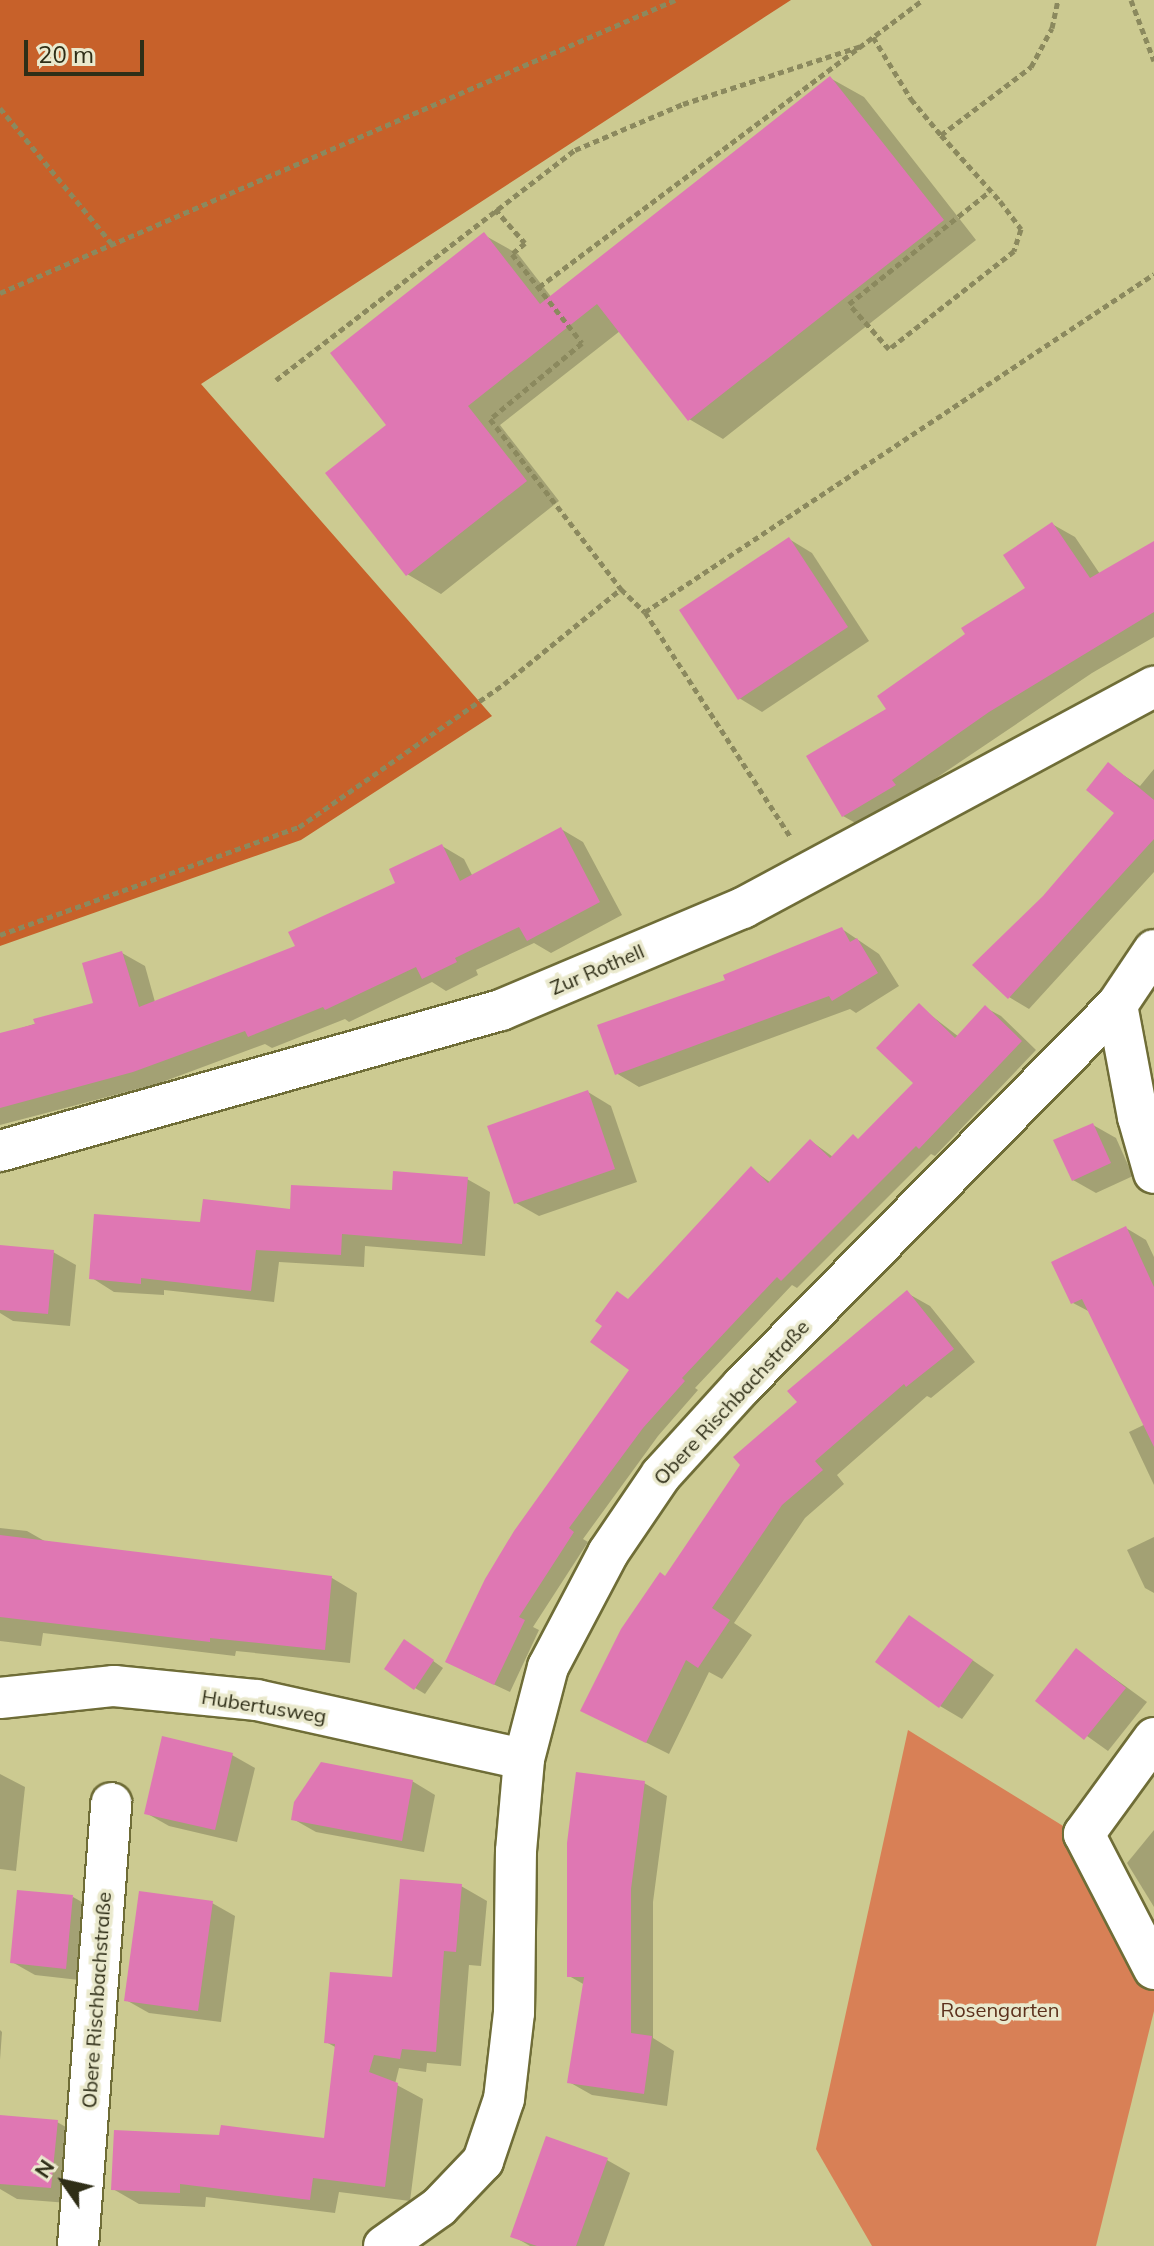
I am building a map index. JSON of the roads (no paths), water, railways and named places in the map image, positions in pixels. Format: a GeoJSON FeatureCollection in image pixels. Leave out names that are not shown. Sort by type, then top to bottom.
{"type":"FeatureCollection","features":[{"type":"Feature","properties":{"kind":"street","name":"Zur Rothell"},"geometry":{"type":"LineString","coordinates":[[0,1151],[501,1010],[743,908],[1154,687]]}},
{"type":"Feature","properties":{"kind":"street","name":"Obere Rischbachstraße"},"geometry":{"type":"LineString","coordinates":[[384,2246],[439,2207],[483,2161],[504,2099],[514,2013],[516,1851],[524,1759],[548,1667],[608,1553],[661,1475],[742,1386],[1117,1005],[1154,950]]}},
{"type":"Feature","properties":{"kind":"street"},"geometry":{"type":"LineString","coordinates":[[1117,1005],[1138,1117],[1154,1173]]}},
{"type":"Feature","properties":{"kind":"street","name":"Hubertusweg"},"geometry":{"type":"LineString","coordinates":[[0,1698],[114,1686],[257,1700],[524,1759]]}},
{"type":"Feature","properties":{"kind":"street"},"geometry":{"type":"LineString","coordinates":[[1154,1738],[1084,1834],[1154,1969]]}},
{"type":"Feature","properties":{"kind":"street","name":"Obere Rischbachstraße"},"geometry":{"type":"LineString","coordinates":[[78,2246],[111,1803]]}},
{"type":"Feature","properties":{"kind":"park label","name":"Rosengarten"},"geometry":{"type":"Point","coordinates":[1000,2009]}}]}
